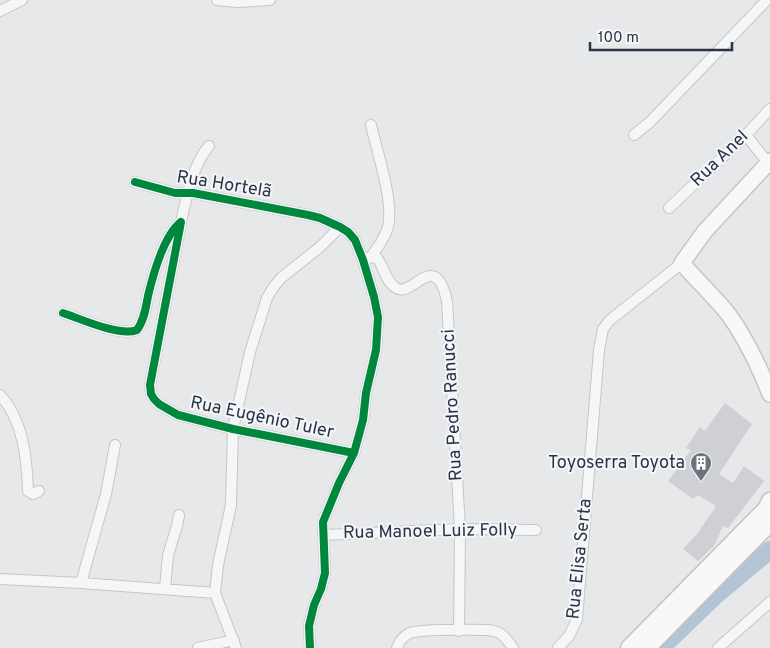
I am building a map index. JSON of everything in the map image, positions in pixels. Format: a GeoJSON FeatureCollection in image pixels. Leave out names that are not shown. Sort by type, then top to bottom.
{"type":"FeatureCollection","features":[{"type":"Feature","properties":{"kind":"main road"},"geometry":{"type":"LineString","coordinates":[[629,648],[766,508],[770,501]]}},
{"type":"Feature","properties":{"kind":"main road"},"geometry":{"type":"LineString","coordinates":[[647,648],[770,524]]}},
{"type":"Feature","properties":{"kind":"street"},"geometry":{"type":"LineString","coordinates":[[0,10],[22,0]]}},
{"type":"Feature","properties":{"kind":"street"},"geometry":{"type":"LineString","coordinates":[[217,0],[238,2],[270,0]]}},
{"type":"Feature","properties":{"kind":"street"},"geometry":{"type":"LineString","coordinates":[[634,135],[650,122],[767,0]]}},
{"type":"Feature","properties":{"kind":"street","name":"Rua Anel"},"geometry":{"type":"LineString","coordinates":[[669,208],[746,135],[770,109]]}},
{"type":"Feature","properties":{"kind":"street"},"geometry":{"type":"LineString","coordinates":[[367,259],[385,236],[389,211],[387,191],[371,125]]}},
{"type":"Feature","properties":{"kind":"street"},"geometry":{"type":"LineString","coordinates":[[746,135],[769,162],[705,231],[682,263],[728,314],[742,335],[770,394]]}},
{"type":"Feature","properties":{"kind":"street","name":"Rua Eugênio Tuler"},"geometry":{"type":"LineString","coordinates":[[208,146],[202,153],[188,193],[181,222],[153,369],[151,394],[159,404],[172,412],[234,429],[354,453]]}},
{"type":"Feature","properties":{"kind":"street","name":"Rua Hortelã"},"geometry":{"type":"LineString","coordinates":[[135,182],[175,193],[188,193],[308,215],[340,227]]}},
{"type":"Feature","properties":{"kind":"street","name":"Rua Eugênio Tuler"},"geometry":{"type":"LineString","coordinates":[[63,313],[120,330],[131,332],[137,330],[162,254],[173,230],[181,222]]}},
{"type":"Feature","properties":{"kind":"street"},"geometry":{"type":"LineString","coordinates":[[198,648],[235,644],[215,593],[218,565],[231,505],[234,429],[250,352],[267,298],[281,278],[320,247],[340,227],[355,240],[367,259],[378,317],[378,335],[354,453],[327,509],[323,522],[325,573],[314,605],[310,626],[310,648]]}},
{"type":"Feature","properties":{"kind":"street","name":"Rua Pedro Ranucci"},"geometry":{"type":"LineString","coordinates":[[367,259],[379,260],[396,289],[408,289],[420,279],[428,276],[436,278],[445,289],[460,529],[459,631]]}},
{"type":"Feature","properties":{"kind":"street","name":"Rua Elisa Serta"},"geometry":{"type":"LineString","coordinates":[[558,648],[569,636],[577,619],[599,350],[603,330],[610,320],[682,263]]}},
{"type":"Feature","properties":{"kind":"street"},"geometry":{"type":"LineString","coordinates":[[0,395],[11,411],[23,439],[26,452],[28,491],[33,494],[39,491]]}},
{"type":"Feature","properties":{"kind":"street"},"geometry":{"type":"LineString","coordinates":[[81,583],[106,494],[114,445]]}},
{"type":"Feature","properties":{"kind":"street"},"geometry":{"type":"LineString","coordinates":[[165,589],[166,562],[179,515]]}},
{"type":"Feature","properties":{"kind":"street","name":"Rua Manoel Luiz Folly"},"geometry":{"type":"LineString","coordinates":[[323,535],[460,529],[536,530]]}},
{"type":"Feature","properties":{"kind":"street"},"geometry":{"type":"LineString","coordinates":[[0,580],[81,583],[215,593]]}},
{"type":"Feature","properties":{"kind":"street"},"geometry":{"type":"LineString","coordinates":[[718,648],[770,602]]}},
{"type":"Feature","properties":{"kind":"street"},"geometry":{"type":"LineString","coordinates":[[397,648],[404,637],[410,633],[485,630],[492,630],[502,634],[511,647]]}},
{"type":"Feature","properties":{"kind":"building","name":"Toyoserra Toyota"},"geometry":{"type":"Polygon","coordinates":[[[725,403],[752,424],[719,474],[733,483],[744,466],[764,481],[728,528],[723,526],[714,546],[698,561],[683,549],[697,534],[716,506],[698,495],[693,499],[668,481],[691,450],[686,448],[700,427],[705,431],[725,403]]]}},
{"type":"Feature","properties":{"kind":"waterway"},"geometry":{"type":"LineString","coordinates":[[661,648],[716,595],[770,550]]}},
{"type":"Feature","properties":{"kind":"cycle path"},"geometry":{"type":"LineString","coordinates":[[135,182],[175,193],[193,193],[320,218],[348,232],[355,240],[363,260],[378,317],[376,350],[366,393],[363,420],[354,453],[323,522],[325,573],[309,626],[310,648]]}},
{"type":"Feature","properties":{"kind":"cycle path"},"geometry":{"type":"LineString","coordinates":[[63,313],[111,329],[130,332],[137,330],[143,318],[153,278],[164,246],[181,222],[150,385],[151,394],[154,399],[178,415],[233,429],[354,453]]}},
{"type":"Feature","properties":{"kind":"place","name":"Toyoserra Toyota"},"geometry":{"type":"Point","coordinates":[701,482]}}]}
